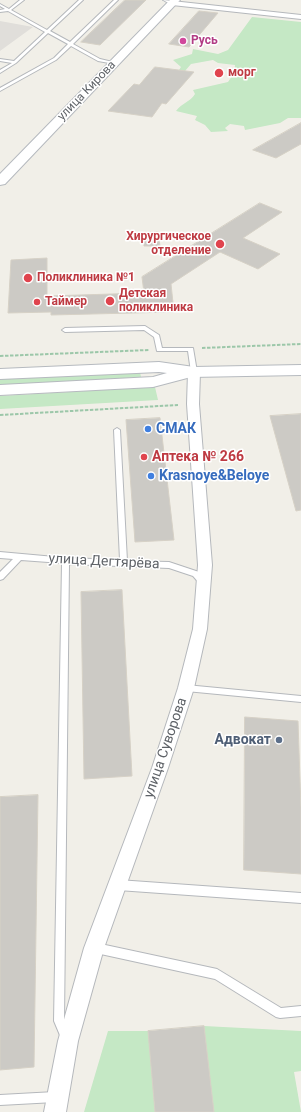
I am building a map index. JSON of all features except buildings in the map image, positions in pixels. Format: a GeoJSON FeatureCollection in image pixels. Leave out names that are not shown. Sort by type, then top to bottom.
{"type":"FeatureCollection","features":[{"type":"Feature","properties":{"kind":"street"},"geometry":{"type":"LineString","coordinates":[[171,1],[301,17]]}},
{"type":"Feature","properties":{"kind":"street","name":"улица Кирова"},"geometry":{"type":"LineString","coordinates":[[0,181],[115,63],[120,55],[171,1]]}},
{"type":"Feature","properties":{"kind":"street"},"geometry":{"type":"LineString","coordinates":[[0,374],[159,367],[194,372],[301,370]]}},
{"type":"Feature","properties":{"kind":"street"},"geometry":{"type":"LineString","coordinates":[[0,390],[153,382],[194,372]]}},
{"type":"Feature","properties":{"kind":"street","name":"улица Суворова"},"geometry":{"type":"LineString","coordinates":[[56,1104],[68,1041],[94,948],[160,768],[186,688],[200,630],[205,565],[193,404],[194,372]]}},
{"type":"Feature","properties":{"kind":"lane"},"geometry":{"type":"LineString","coordinates":[[0,11],[9,10],[22,0]]}},
{"type":"Feature","properties":{"kind":"lane"},"geometry":{"type":"LineString","coordinates":[[0,72],[15,62],[81,0]]}},
{"type":"Feature","properties":{"kind":"lane"},"geometry":{"type":"LineString","coordinates":[[0,90],[55,59],[116,0]]}},
{"type":"Feature","properties":{"kind":"lane"},"geometry":{"type":"LineString","coordinates":[[0,5],[99,60],[115,63]]}},
{"type":"Feature","properties":{"kind":"lane"},"geometry":{"type":"LineString","coordinates":[[0,60],[15,62]]}},
{"type":"Feature","properties":{"kind":"lane"},"geometry":{"type":"LineString","coordinates":[[65,330],[145,328],[157,336],[159,350],[191,349],[194,372]]}},
{"type":"Feature","properties":{"kind":"lane"},"geometry":{"type":"LineString","coordinates":[[117,430],[124,564]]}},
{"type":"Feature","properties":{"kind":"lane","name":"улица Дегтярёва"},"geometry":{"type":"LineString","coordinates":[[0,555],[18,558],[66,561],[169,565],[196,574],[203,582]]}},
{"type":"Feature","properties":{"kind":"lane"},"geometry":{"type":"LineString","coordinates":[[0,577],[18,558]]}},
{"type":"Feature","properties":{"kind":"lane"},"geometry":{"type":"LineString","coordinates":[[66,561],[59,1021],[68,1041]]}},
{"type":"Feature","properties":{"kind":"lane"},"geometry":{"type":"LineString","coordinates":[[186,688],[301,699]]}},
{"type":"Feature","properties":{"kind":"lane"},"geometry":{"type":"LineString","coordinates":[[118,885],[301,898]]}},
{"type":"Feature","properties":{"kind":"lane"},"geometry":{"type":"LineString","coordinates":[[94,948],[218,974],[280,1013],[301,1011]]}},
{"type":"Feature","properties":{"kind":"lane"},"geometry":{"type":"LineString","coordinates":[[0,1100],[56,1104]]}},
{"type":"Feature","properties":{"kind":"path"},"geometry":{"type":"LineString","coordinates":[[0,415],[193,404]]}},
{"type":"Feature","properties":{"kind":"shaded area"},"geometry":{"type":"Polygon","coordinates":[[[0,21],[33,27],[0,51],[0,21]]]}},
{"type":"Feature","properties":{"kind":"green space"},"geometry":{"type":"Polygon","coordinates":[[[252,17],[301,22],[301,118],[288,118],[280,123],[245,130],[244,126],[230,124],[225,128],[228,131],[211,132],[205,125],[195,120],[197,116],[176,111],[193,97],[195,94],[193,90],[228,82],[234,73],[235,65],[218,63],[213,60],[191,64],[185,71],[179,70],[181,67],[173,60],[192,54],[193,49],[218,54],[228,50],[252,17]]]}},
{"type":"Feature","properties":{"kind":"green space"},"geometry":{"type":"Polygon","coordinates":[[[140,372],[141,377],[0,385],[0,379],[140,372]]]}},
{"type":"Feature","properties":{"kind":"green space"},"geometry":{"type":"Polygon","coordinates":[[[155,387],[158,400],[0,409],[0,396],[155,387]]]}},
{"type":"Feature","properties":{"kind":"green space"},"geometry":{"type":"Polygon","coordinates":[[[204,1026],[301,1031],[301,1071],[294,1072],[301,1112],[214,1112],[204,1026]]]}},
{"type":"Feature","properties":{"kind":"green space"},"geometry":{"type":"Polygon","coordinates":[[[108,1031],[148,1031],[155,1112],[84,1112],[108,1031]]]}},
{"type":"Feature","properties":{"kind":"place","name":"Русь"},"geometry":{"type":"Point","coordinates":[183,41]}},
{"type":"Feature","properties":{"kind":"place","name":"морг"},"geometry":{"type":"Point","coordinates":[219,73]}},
{"type":"Feature","properties":{"kind":"place","name":"Хирургическое отделение"},"geometry":{"type":"Point","coordinates":[220,244]}},
{"type":"Feature","properties":{"kind":"place","name":"Поликлиника №1"},"geometry":{"type":"Point","coordinates":[28,278]}},
{"type":"Feature","properties":{"kind":"place","name":"Детская поликлиника"},"geometry":{"type":"Point","coordinates":[110,301]}},
{"type":"Feature","properties":{"kind":"place","name":"Таймер"},"geometry":{"type":"Point","coordinates":[37,302]}},
{"type":"Feature","properties":{"kind":"place","name":"СМАК"},"geometry":{"type":"Point","coordinates":[148,429]}},
{"type":"Feature","properties":{"kind":"place","name":"Аптека № 266"},"geometry":{"type":"Point","coordinates":[144,457]}},
{"type":"Feature","properties":{"kind":"place","name":"Krasnoye&Beloye"},"geometry":{"type":"Point","coordinates":[151,476]}},
{"type":"Feature","properties":{"kind":"place","name":"Адвокат"},"geometry":{"type":"Point","coordinates":[279,740]}}]}
